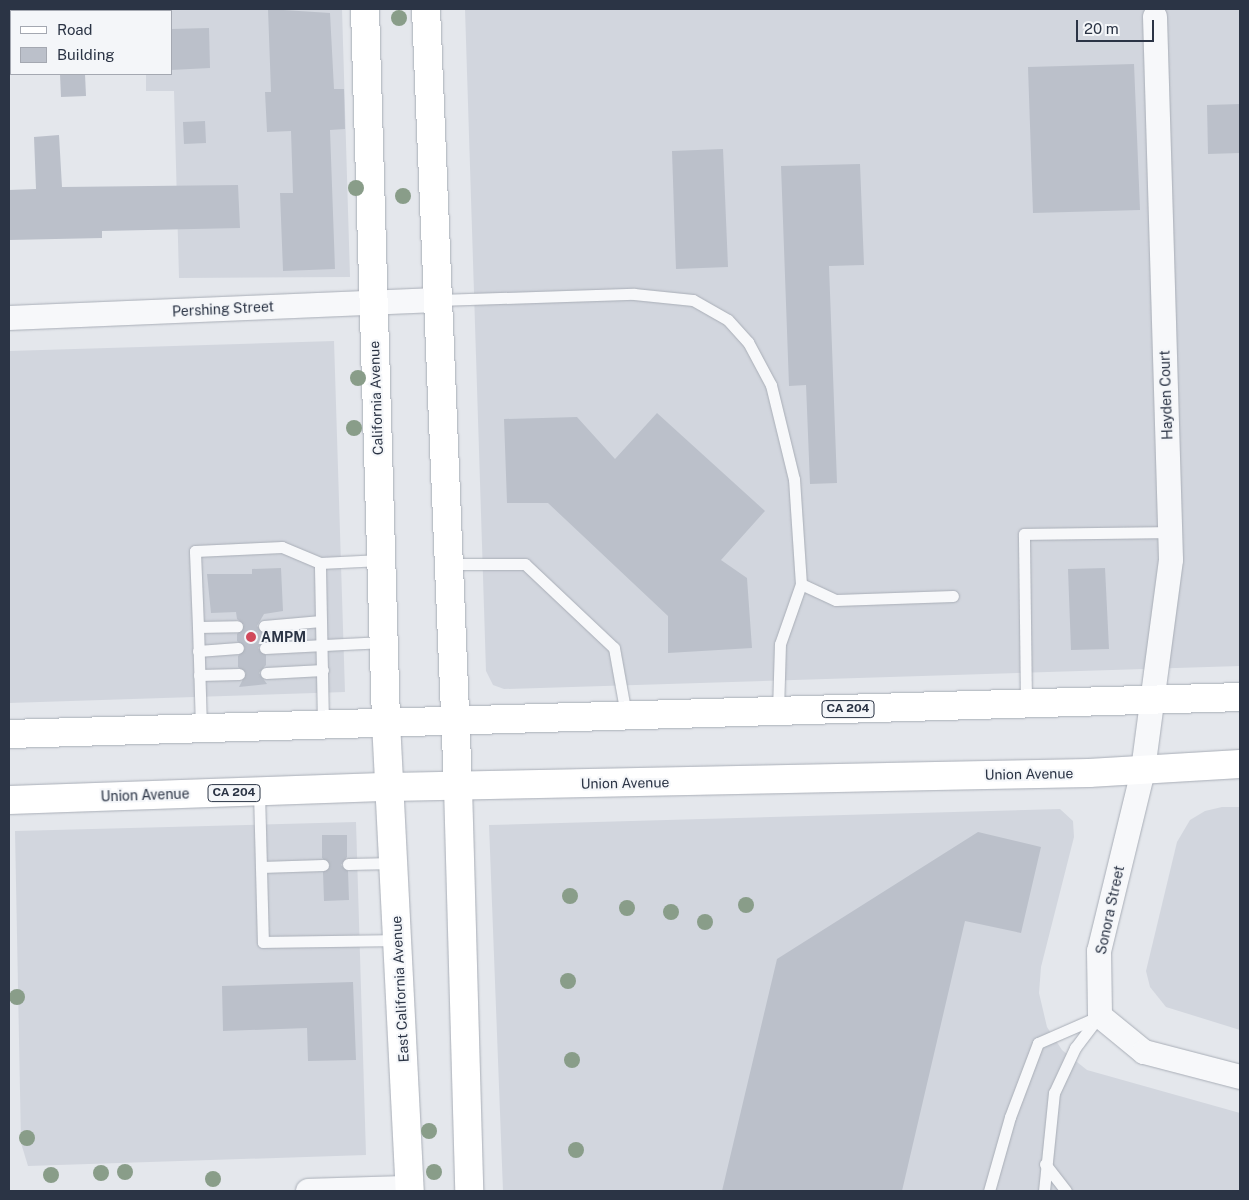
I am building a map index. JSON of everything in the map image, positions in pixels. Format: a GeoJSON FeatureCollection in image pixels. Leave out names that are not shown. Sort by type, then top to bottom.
{"type":"FeatureCollection","features":[{"type":"Feature","properties":{"kind":"main road","name":"California Avenue"},"geometry":{"type":"LineString","coordinates":[[365,9],[386,722],[390,787]]}},
{"type":"Feature","properties":{"kind":"main road"},"geometry":{"type":"LineString","coordinates":[[426,9],[458,787],[469,1191]]}},
{"type":"Feature","properties":{"kind":"main road","name":"CA 204"},"geometry":{"type":"LineString","coordinates":[[9,734],[1240,697]]}},
{"type":"Feature","properties":{"kind":"main road","name":"Union Avenue"},"geometry":{"type":"LineString","coordinates":[[9,800],[390,787],[1143,771],[1240,764]]}},
{"type":"Feature","properties":{"kind":"main road","name":"East California Avenue"},"geometry":{"type":"LineString","coordinates":[[390,787],[410,1190]]}},
{"type":"Feature","properties":{"kind":"street","name":"Hayden Court"},"geometry":{"type":"LineString","coordinates":[[1143,771],[1168,603],[1170,532],[1155,17]]}},
{"type":"Feature","properties":{"kind":"street","name":"Pershing Street"},"geometry":{"type":"LineString","coordinates":[[9,318],[437,300]]}},
{"type":"Feature","properties":{"kind":"street","name":"Sonora Street"},"geometry":{"type":"LineString","coordinates":[[1100,1016],[1099,950],[1143,771]]}},
{"type":"Feature","properties":{"kind":"street"},"geometry":{"type":"LineString","coordinates":[[1100,1016],[1144,1052],[1240,1077]]}},
{"type":"Feature","properties":{"kind":"street"},"geometry":{"type":"LineString","coordinates":[[308,1191],[410,1190]]}},
{"type":"Feature","properties":{"kind":"lane"},"geometry":{"type":"LineString","coordinates":[[437,300],[634,294],[694,300],[728,320],[748,342],[772,386],[794,479],[801,584],[780,644],[778,711]]}},
{"type":"Feature","properties":{"kind":"lane"},"geometry":{"type":"LineString","coordinates":[[1026,704],[1024,534],[1170,532]]}},
{"type":"Feature","properties":{"kind":"lane"},"geometry":{"type":"LineString","coordinates":[[201,728],[195,551],[282,546],[320,563],[381,560]]}},
{"type":"Feature","properties":{"kind":"lane"},"geometry":{"type":"LineString","coordinates":[[320,563],[323,724]]}},
{"type":"Feature","properties":{"kind":"lane"},"geometry":{"type":"LineString","coordinates":[[448,564],[525,564],[614,648],[626,715]]}},
{"type":"Feature","properties":{"kind":"lane"},"geometry":{"type":"LineString","coordinates":[[801,584],[836,600],[953,596]]}},
{"type":"Feature","properties":{"kind":"lane"},"geometry":{"type":"LineString","coordinates":[[264,626],[321,621]]}},
{"type":"Feature","properties":{"kind":"lane"},"geometry":{"type":"LineString","coordinates":[[198,627],[237,626]]}},
{"type":"Feature","properties":{"kind":"lane"},"geometry":{"type":"LineString","coordinates":[[265,648],[384,642]]}},
{"type":"Feature","properties":{"kind":"lane"},"geometry":{"type":"LineString","coordinates":[[198,651],[238,648]]}},
{"type":"Feature","properties":{"kind":"lane"},"geometry":{"type":"LineString","coordinates":[[266,673],[323,670]]}},
{"type":"Feature","properties":{"kind":"lane"},"geometry":{"type":"LineString","coordinates":[[199,676],[239,674]]}},
{"type":"Feature","properties":{"kind":"lane"},"geometry":{"type":"LineString","coordinates":[[259,792],[263,942],[398,940]]}},
{"type":"Feature","properties":{"kind":"lane"},"geometry":{"type":"LineString","coordinates":[[353,864],[394,863]]}},
{"type":"Feature","properties":{"kind":"lane"},"geometry":{"type":"LineString","coordinates":[[261,867],[323,865]]}},
{"type":"Feature","properties":{"kind":"lane"},"geometry":{"type":"LineString","coordinates":[[1044,1191],[1045,1164],[1054,1093],[1075,1048],[1100,1016]]}},
{"type":"Feature","properties":{"kind":"lane"},"geometry":{"type":"LineString","coordinates":[[989,1191],[1010,1117],[1038,1043],[1100,1016]]}},
{"type":"Feature","properties":{"kind":"lane"},"geometry":{"type":"LineString","coordinates":[[1045,1164],[1066,1191]]}},
{"type":"Feature","properties":{"kind":"shaded area"},"geometry":{"type":"Polygon","coordinates":[[[144,9],[342,9],[350,277],[179,278],[174,91],[146,91],[146,75],[172,75],[172,10],[144,9]]]}},
{"type":"Feature","properties":{"kind":"shaded area"},"geometry":{"type":"Polygon","coordinates":[[[465,9],[1240,9],[1240,666],[504,689],[493,685],[486,671],[465,9]]]}},
{"type":"Feature","properties":{"kind":"shaded area"},"geometry":{"type":"Polygon","coordinates":[[[334,341],[345,692],[9,703],[9,351],[334,341]]]}},
{"type":"Feature","properties":{"kind":"shaded area"},"geometry":{"type":"Polygon","coordinates":[[[1222,807],[1240,807],[1240,1030],[1166,1007],[1150,987],[1146,971],[1177,842],[1190,820],[1205,811],[1222,807]]]}},
{"type":"Feature","properties":{"kind":"shaded area"},"geometry":{"type":"Polygon","coordinates":[[[1060,809],[1073,821],[1074,837],[1041,967],[1039,993],[1047,1027],[1062,1050],[1087,1070],[1240,1113],[1240,1191],[503,1191],[489,825],[1060,809]]]}},
{"type":"Feature","properties":{"kind":"shaded area"},"geometry":{"type":"Polygon","coordinates":[[[356,822],[366,1155],[28,1166],[21,1143],[15,831],[356,822]]]}},
{"type":"Feature","properties":{"kind":"building"},"geometry":{"type":"Polygon","coordinates":[[[268,9],[330,13],[334,89],[344,89],[345,129],[330,130],[335,269],[283,271],[280,193],[293,193],[291,131],[267,132],[265,92],[271,92],[268,9]]]}},
{"type":"Feature","properties":{"kind":"building"},"geometry":{"type":"Polygon","coordinates":[[[209,28],[210,68],[172,70],[172,29],[209,28]]]}},
{"type":"Feature","properties":{"kind":"building"},"geometry":{"type":"Polygon","coordinates":[[[1134,64],[1140,210],[1033,213],[1028,67],[1134,64]]]}},
{"type":"Feature","properties":{"kind":"building"},"geometry":{"type":"Polygon","coordinates":[[[60,75],[85,75],[86,96],[61,97],[60,75]]]}},
{"type":"Feature","properties":{"kind":"building"},"geometry":{"type":"Polygon","coordinates":[[[1240,104],[1240,153],[1208,154],[1207,105],[1240,104]]]}},
{"type":"Feature","properties":{"kind":"building"},"geometry":{"type":"Polygon","coordinates":[[[205,121],[206,143],[184,144],[183,122],[205,121]]]}},
{"type":"Feature","properties":{"kind":"building"},"geometry":{"type":"Polygon","coordinates":[[[59,135],[62,187],[238,185],[240,228],[102,231],[102,238],[9,240],[9,190],[36,189],[34,137],[59,135]]]}},
{"type":"Feature","properties":{"kind":"building"},"geometry":{"type":"Polygon","coordinates":[[[723,149],[728,267],[676,269],[672,151],[723,149]]]}},
{"type":"Feature","properties":{"kind":"building"},"geometry":{"type":"Polygon","coordinates":[[[860,164],[864,265],[829,266],[837,483],[810,484],[806,385],[789,386],[781,166],[860,164]]]}},
{"type":"Feature","properties":{"kind":"building"},"geometry":{"type":"Polygon","coordinates":[[[657,413],[765,511],[721,560],[747,578],[752,648],[668,653],[668,616],[548,503],[507,503],[504,419],[577,417],[615,459],[657,413]]]}},
{"type":"Feature","properties":{"kind":"building","name":"AMPM"},"geometry":{"type":"Polygon","coordinates":[[[281,568],[283,611],[264,614],[257,626],[265,633],[265,640],[258,648],[266,655],[266,665],[259,673],[267,684],[239,687],[246,673],[238,667],[238,656],[245,648],[237,641],[237,634],[244,625],[237,619],[236,612],[211,613],[207,574],[252,574],[252,569],[281,568]]]}},
{"type":"Feature","properties":{"kind":"building"},"geometry":{"type":"Polygon","coordinates":[[[1105,568],[1109,649],[1071,650],[1068,569],[1105,568]]]}},
{"type":"Feature","properties":{"kind":"building"},"geometry":{"type":"Polygon","coordinates":[[[978,832],[1041,847],[1021,933],[965,921],[902,1191],[722,1191],[777,959],[978,832]]]}},
{"type":"Feature","properties":{"kind":"building"},"geometry":{"type":"Polygon","coordinates":[[[322,835],[347,835],[347,857],[341,865],[348,871],[349,900],[324,901],[323,872],[330,865],[322,858],[322,835]]]}},
{"type":"Feature","properties":{"kind":"building"},"geometry":{"type":"Polygon","coordinates":[[[353,982],[356,1060],[308,1061],[307,1028],[223,1031],[222,986],[353,982]]]}},
{"type":"Feature","properties":{"kind":"place","name":"AMPM"},"geometry":{"type":"Point","coordinates":[251,637]}}]}
